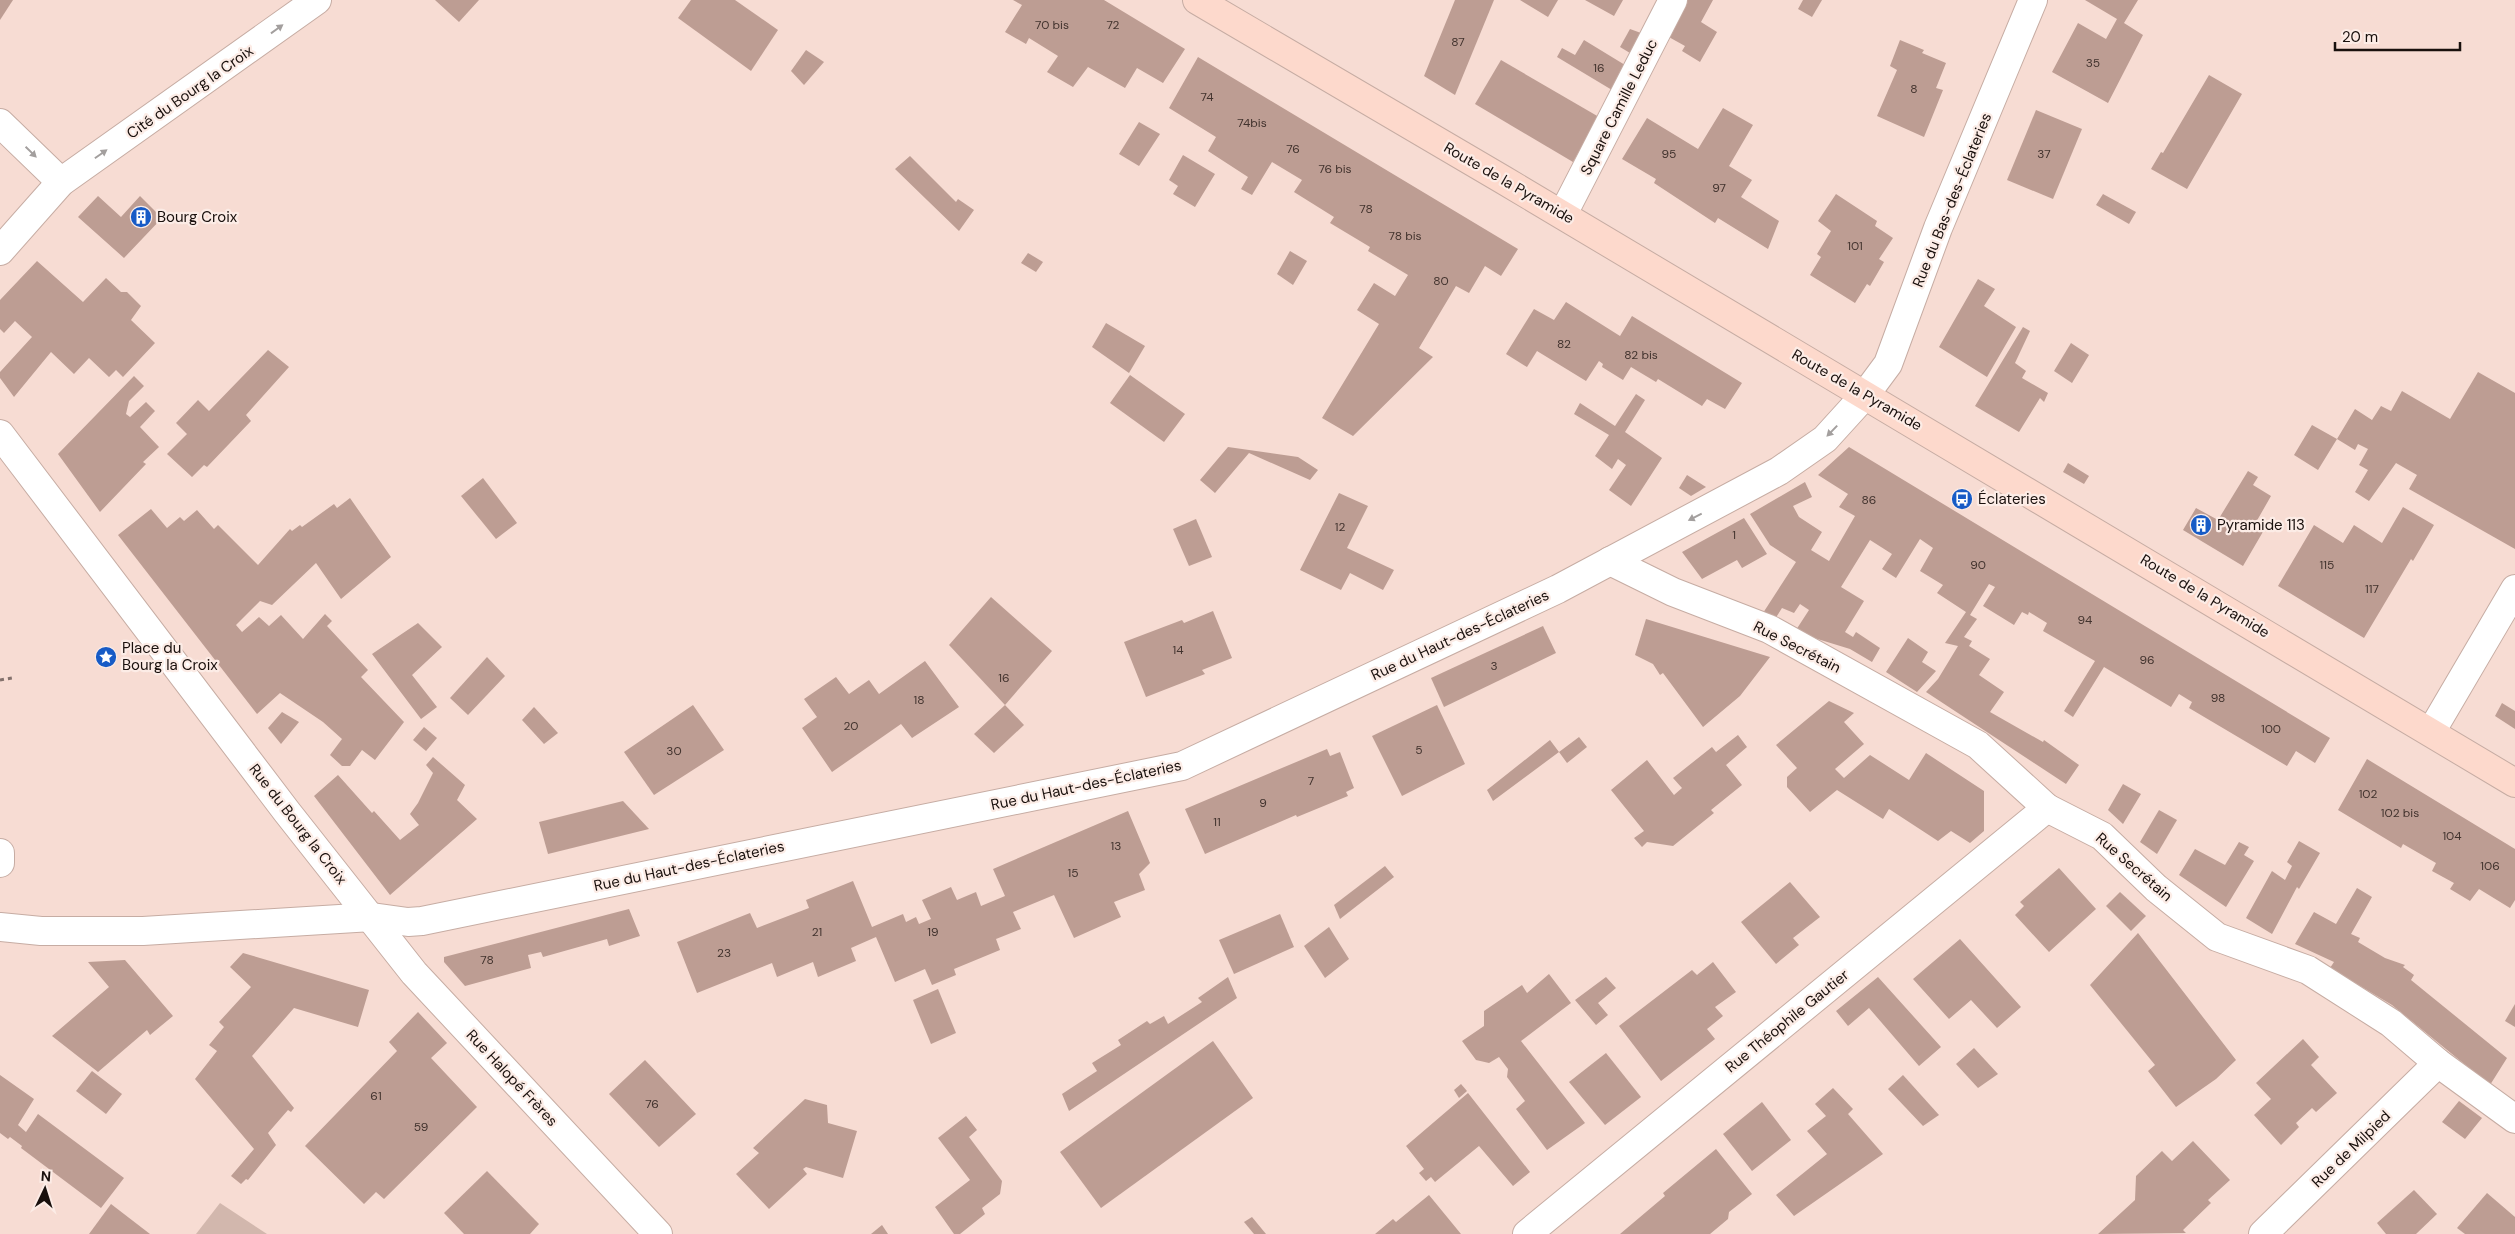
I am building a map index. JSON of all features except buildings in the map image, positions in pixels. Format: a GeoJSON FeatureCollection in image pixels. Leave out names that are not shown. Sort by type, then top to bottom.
{"type":"FeatureCollection","features":[{"type":"Feature","properties":{"kind":"main road","name":"Route de la Pyramide"},"geometry":{"type":"LineString","coordinates":[[1197,0],[2032,492],[2515,783]]}},
{"type":"Feature","properties":{"kind":"street","name":"Cité du Bourg la Croix"},"geometry":{"type":"LineString","coordinates":[[0,251],[62,182],[317,0]]}},
{"type":"Feature","properties":{"kind":"street","name":"Square Camille Leduc"},"geometry":{"type":"LineString","coordinates":[[1563,214],[1673,0]]}},
{"type":"Feature","properties":{"kind":"street","name":"Rue du Bas-des-Éclateries"},"geometry":{"type":"LineString","coordinates":[[1865,395],[1888,364],[1938,228],[2033,0]]}},
{"type":"Feature","properties":{"kind":"street"},"geometry":{"type":"LineString","coordinates":[[0,122],[62,182]]}},
{"type":"Feature","properties":{"kind":"street","name":"Rue du Haut-des-Éclateries"},"geometry":{"type":"LineString","coordinates":[[372,917],[408,922],[422,921],[1182,766],[1558,589],[1746,490],[1809,452],[1825,439],[1865,395]]}},
{"type":"Feature","properties":{"kind":"street","name":"Rue du Bourg la Croix"},"geometry":{"type":"LineString","coordinates":[[0,434],[287,812],[372,917]]}},
{"type":"Feature","properties":{"kind":"street","name":"Rue Secrétain"},"geometry":{"type":"LineString","coordinates":[[1610,561],[1673,592],[1769,629],[1978,744],[2047,808],[2102,836],[2156,888],[2217,937],[2308,970],[2390,1023],[2438,1063],[2515,1119]]}},
{"type":"Feature","properties":{"kind":"street"},"geometry":{"type":"LineString","coordinates":[[2431,732],[2515,589]]}},
{"type":"Feature","properties":{"kind":"street","name":"Rue Théophile Gautier"},"geometry":{"type":"LineString","coordinates":[[1527,1234],[2047,808]]}},
{"type":"Feature","properties":{"kind":"street"},"geometry":{"type":"LineString","coordinates":[[0,853],[0,863]]}},
{"type":"Feature","properties":{"kind":"street"},"geometry":{"type":"LineString","coordinates":[[0,927],[41,932],[143,931],[372,917]]}},
{"type":"Feature","properties":{"kind":"street","name":"Rue Halopé Frères"},"geometry":{"type":"LineString","coordinates":[[372,917],[414,973],[658,1234]]}},
{"type":"Feature","properties":{"kind":"street","name":"Rue de Milpied"},"geometry":{"type":"LineString","coordinates":[[2263,1234],[2438,1063]]}},
{"type":"Feature","properties":{"kind":"path"},"geometry":{"type":"LineString","coordinates":[[0,680],[12,678]]}},
{"type":"Feature","properties":{"kind":"shaded area"},"geometry":{"type":"Polygon","coordinates":[[[220,1203],[267,1234],[196,1234],[220,1203]]]}},
{"type":"Feature","properties":{"kind":"place","name":"Bourg Croix"},"geometry":{"type":"Point","coordinates":[141,217]}},
{"type":"Feature","properties":{"kind":"place","name":"Éclateries"},"geometry":{"type":"Point","coordinates":[1962,499]}},
{"type":"Feature","properties":{"kind":"place","name":"Pyramide 113"},"geometry":{"type":"Point","coordinates":[2201,525]}},
{"type":"Feature","properties":{"kind":"place","name":"Place du Bourg la Croix"},"geometry":{"type":"Point","coordinates":[106,657]}}]}
